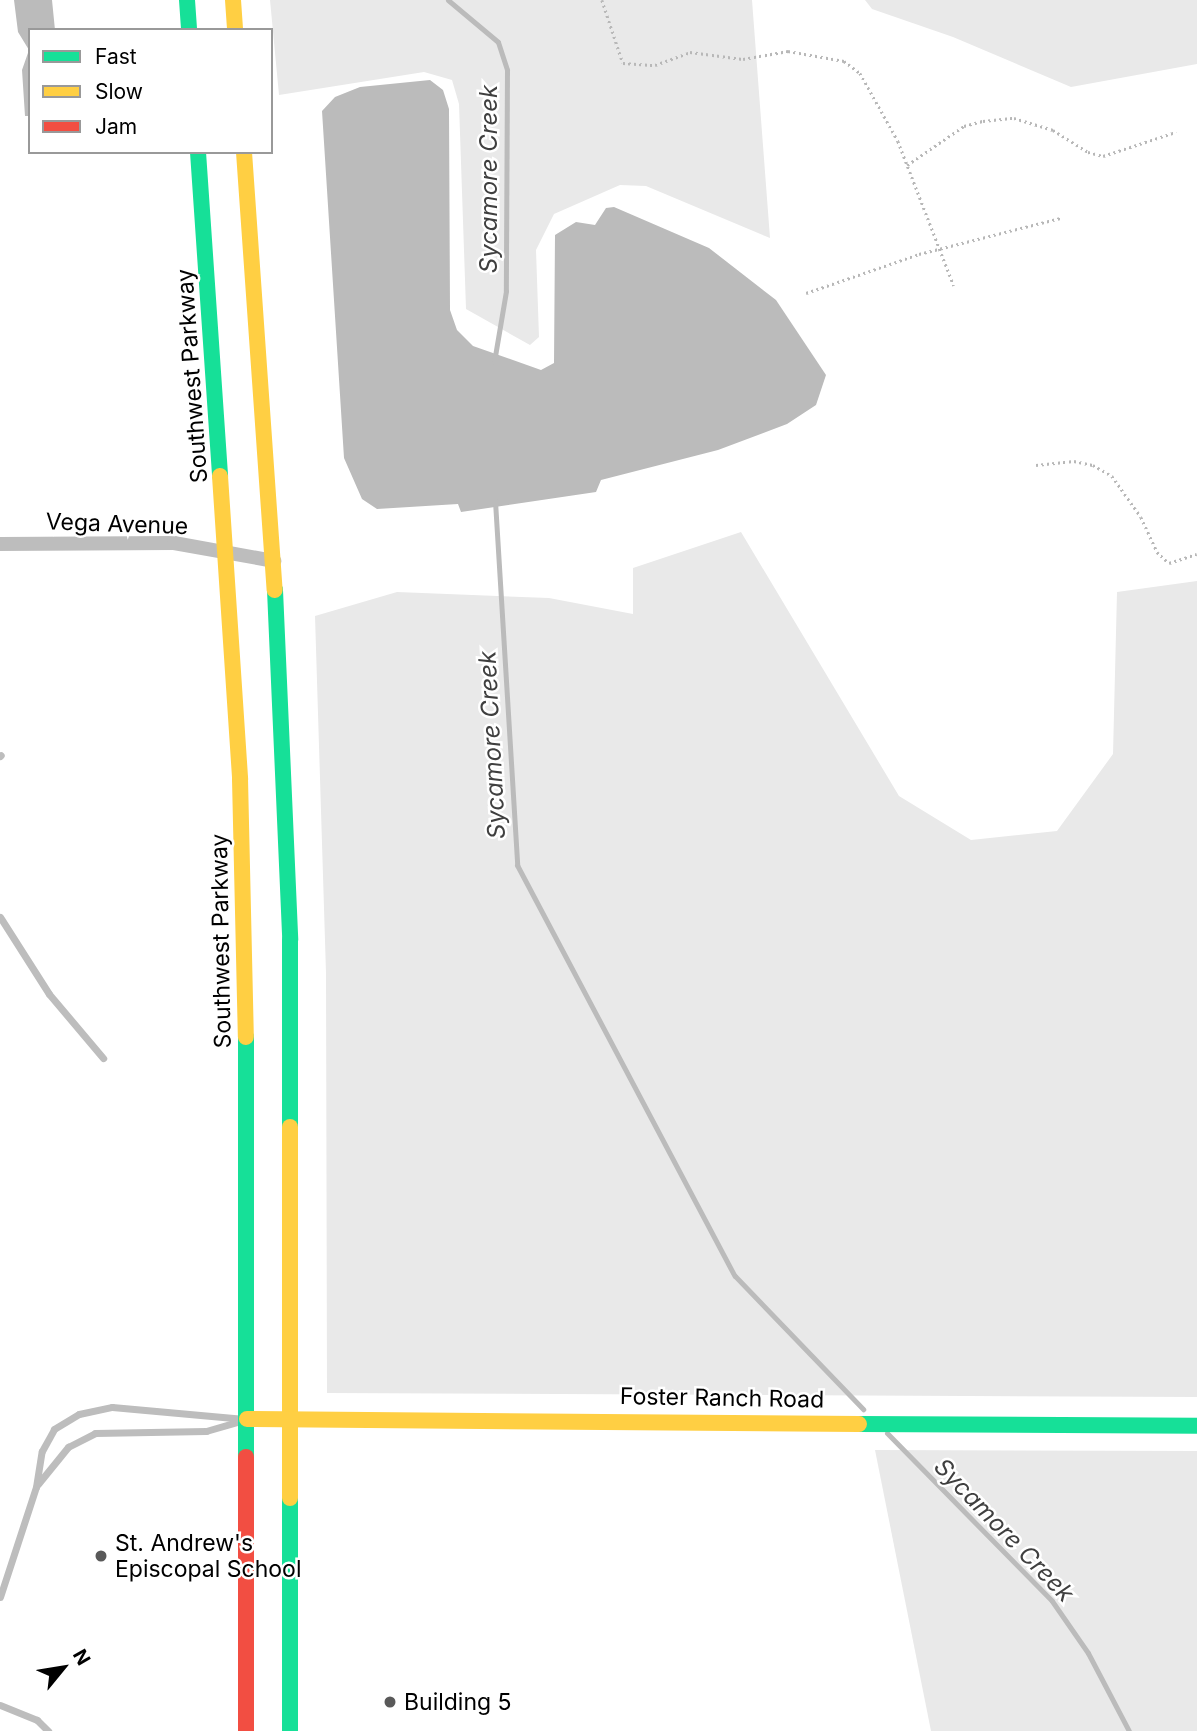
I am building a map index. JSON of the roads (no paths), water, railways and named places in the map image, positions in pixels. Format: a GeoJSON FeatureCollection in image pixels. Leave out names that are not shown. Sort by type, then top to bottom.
{"type":"FeatureCollection","features":[{"type":"Feature","properties":{"kind":"main road"},"geometry":{"type":"LineString","coordinates":[[187,0],[190,28]]}},
{"type":"Feature","properties":{"kind":"main road"},"geometry":{"type":"LineString","coordinates":[[233,0],[235,28]]}},
{"type":"Feature","properties":{"kind":"main road","name":"Southwest Parkway"},"geometry":{"type":"LineString","coordinates":[[198,154],[228,556],[240,779],[246,1030],[246,1731]]}},
{"type":"Feature","properties":{"kind":"main road"},"geometry":{"type":"LineString","coordinates":[[244,154],[274,561],[290,940],[287,1419],[289,1731]]}},
{"type":"Feature","properties":{"kind":"main road","name":"Foster Ranch Road"},"geometry":{"type":"LineString","coordinates":[[247,1419],[1197,1426]]}},
{"type":"Feature","properties":{"kind":"street","name":"Vega Avenue"},"geometry":{"type":"LineString","coordinates":[[0,544],[174,543],[228,556],[274,561]]}},
{"type":"Feature","properties":{"kind":"lane"},"geometry":{"type":"LineString","coordinates":[[0,917],[49,994],[103,1058]]}},
{"type":"Feature","properties":{"kind":"lane"},"geometry":{"type":"LineString","coordinates":[[0,1597],[36,1487],[43,1451],[54,1429],[94,1409],[144,1406],[247,1419]]}},
{"type":"Feature","properties":{"kind":"lane"},"geometry":{"type":"LineString","coordinates":[[36,1487],[68,1447],[95,1433],[206,1432],[247,1419]]}},
{"type":"Feature","properties":{"kind":"lane"},"geometry":{"type":"LineString","coordinates":[[0,1705],[37,1720],[48,1731]]}},
{"type":"Feature","properties":{"kind":"waterway","name":"Sycamore Creek"},"geometry":{"type":"LineString","coordinates":[[448,0],[498,42],[507,70],[506,291],[494,362]]}},
{"type":"Feature","properties":{"kind":"waterway","name":"Sycamore Creek"},"geometry":{"type":"LineString","coordinates":[[495,501],[517,865],[735,1276],[863,1409]]}},
{"type":"Feature","properties":{"kind":"waterway","name":"Sycamore Creek"},"geometry":{"type":"LineString","coordinates":[[887,1433],[1052,1601],[1088,1653],[1129,1731]]}},
{"type":"Feature","properties":{"kind":"place","name":"St. Andrew's Episcopal School"},"geometry":{"type":"Point","coordinates":[101,1556]}},
{"type":"Feature","properties":{"kind":"place","name":"Building 5"},"geometry":{"type":"Point","coordinates":[390,1702]}}]}
